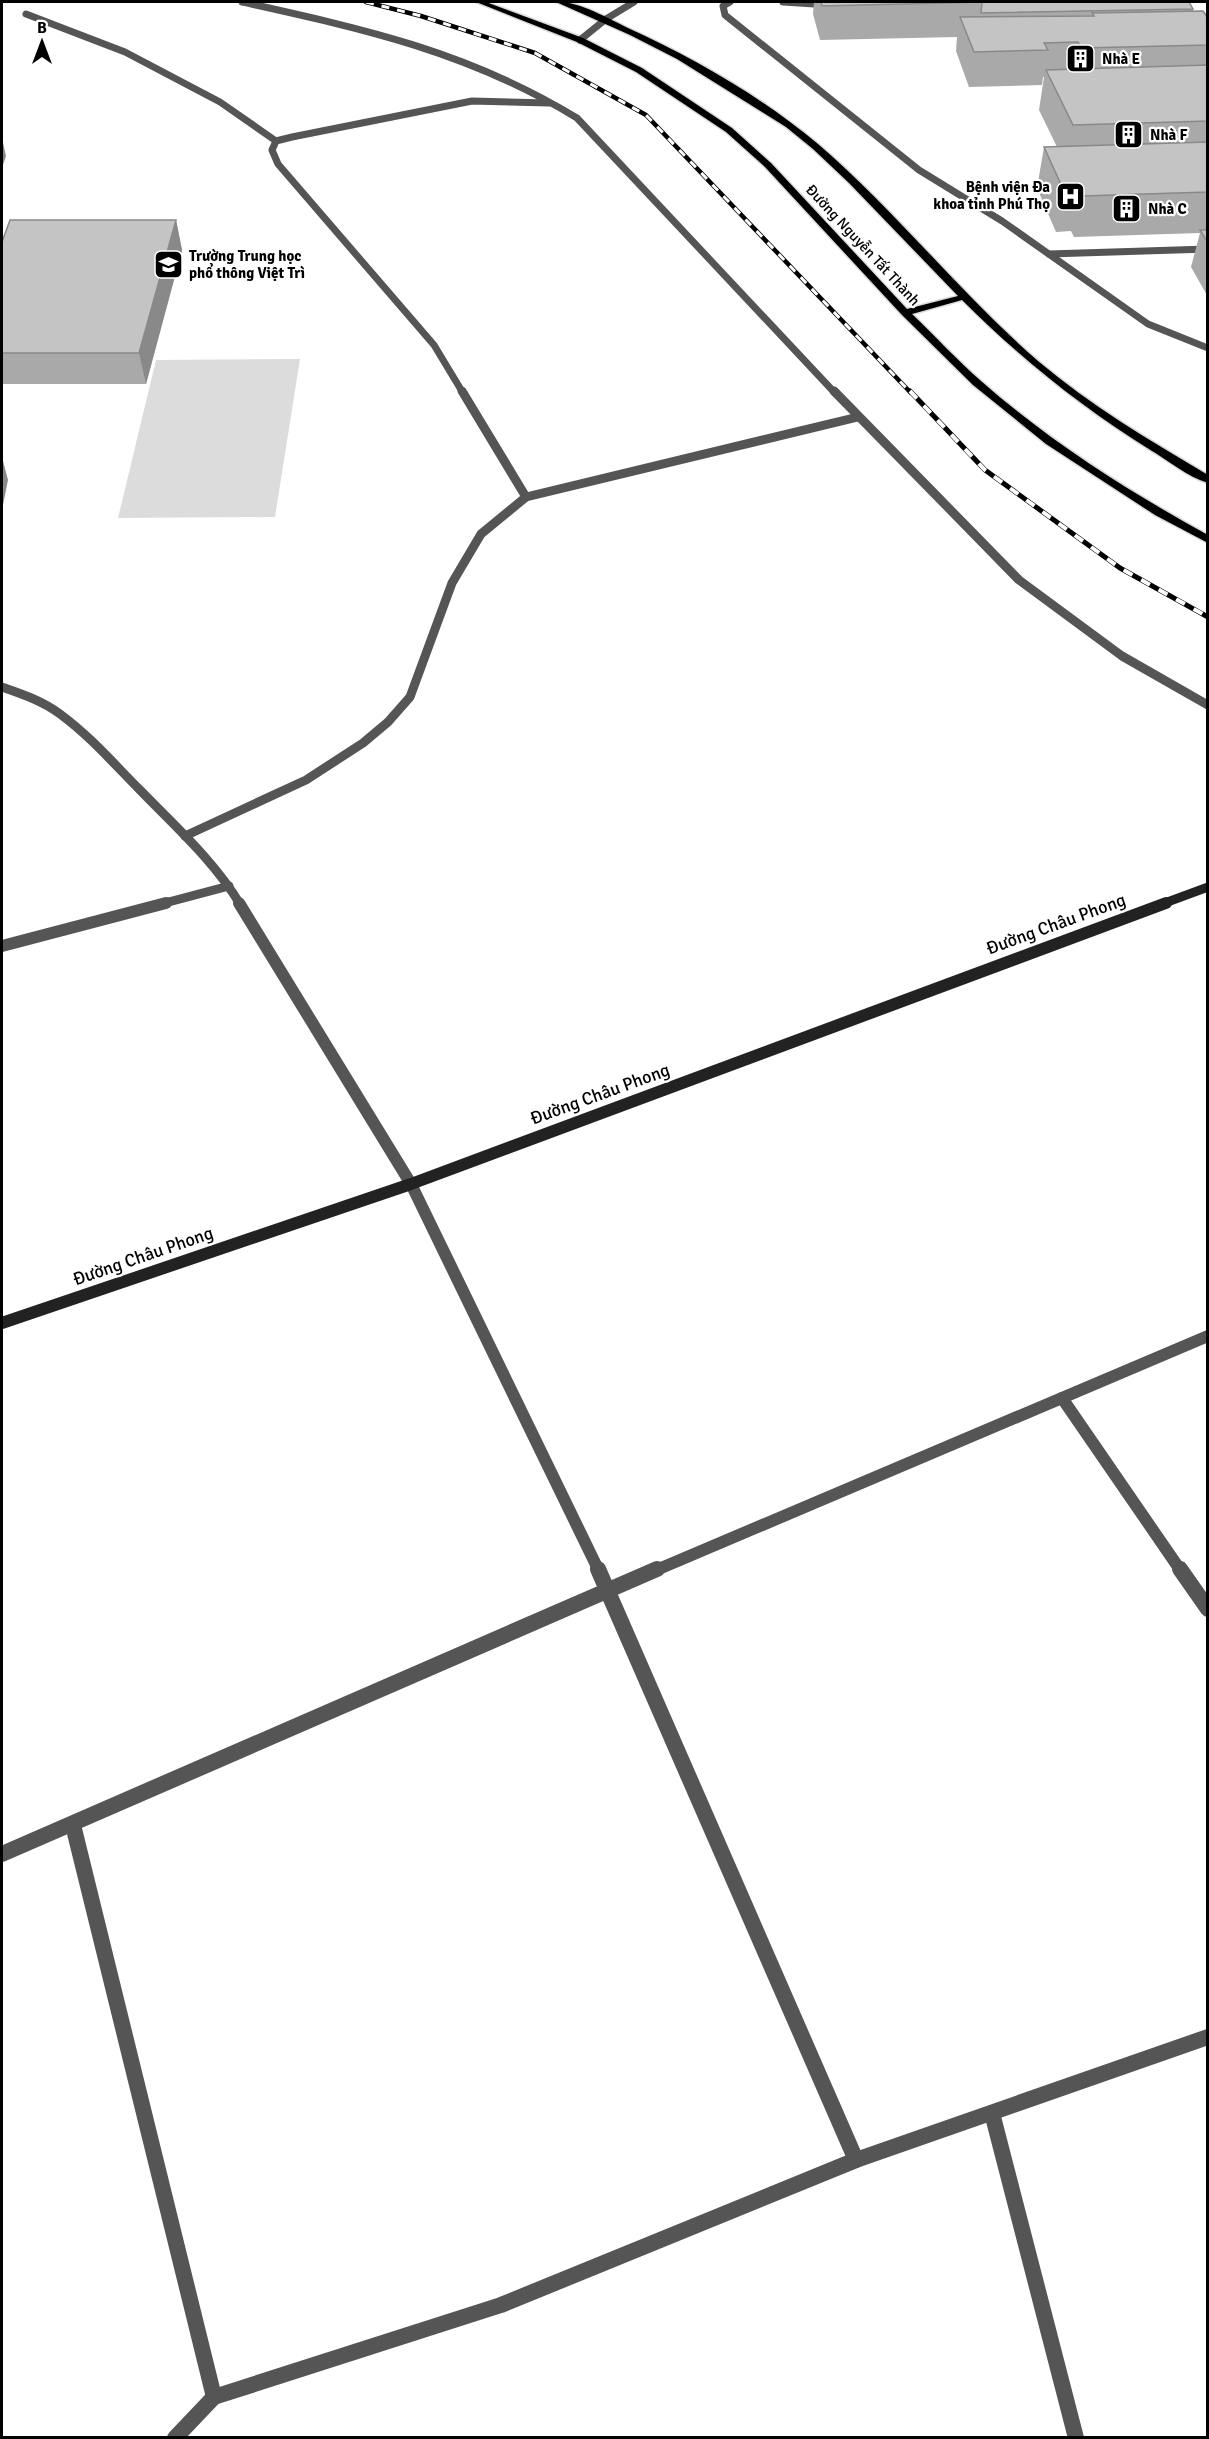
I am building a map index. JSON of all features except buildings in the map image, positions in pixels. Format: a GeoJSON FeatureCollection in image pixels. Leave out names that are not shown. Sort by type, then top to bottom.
{"type":"FeatureCollection","features":[{"type":"Feature","properties":{"kind":"main road","name":"Đường Nguyễn Tất Thành"},"geometry":{"type":"LineString","coordinates":[[480,2],[580,40],[639,70],[729,130],[768,165],[905,313],[977,383],[1050,442],[1159,513],[1208,540]]}},
{"type":"Feature","properties":{"kind":"main road","name":"Đường Nguyễn Tất Thành"},"geometry":{"type":"LineString","coordinates":[[560,2],[606,19],[686,61],[787,125],[824,154],[963,297],[1036,364],[1115,423],[1208,480]]}},
{"type":"Feature","properties":{"kind":"main road"},"geometry":{"type":"LineString","coordinates":[[905,313],[963,297]]}},
{"type":"Feature","properties":{"kind":"street"},"geometry":{"type":"LineString","coordinates":[[242,2],[398,39],[502,78],[555,103],[577,118],[858,417],[1019,580],[1113,649],[1208,705]]}},
{"type":"Feature","properties":{"kind":"street"},"geometry":{"type":"LineString","coordinates":[[580,40],[606,19],[634,2]]}},
{"type":"Feature","properties":{"kind":"street"},"geometry":{"type":"LineString","coordinates":[[730,2],[723,6],[725,15],[910,163],[1002,220],[1148,324],[1208,348]]}},
{"type":"Feature","properties":{"kind":"street"},"geometry":{"type":"LineString","coordinates":[[783,2],[813,6],[837,5]]}},
{"type":"Feature","properties":{"kind":"street"},"geometry":{"type":"LineString","coordinates":[[26,14],[125,52],[220,102],[276,141],[472,101],[555,103]]}},
{"type":"Feature","properties":{"kind":"street"},"geometry":{"type":"LineString","coordinates":[[276,141],[272,150],[278,164],[434,345],[526,497]]}},
{"type":"Feature","properties":{"kind":"street"},"geometry":{"type":"LineString","coordinates":[[1049,254],[1208,249]]}},
{"type":"Feature","properties":{"kind":"street"},"geometry":{"type":"LineString","coordinates":[[185,836],[251,808],[319,772],[381,728],[399,711],[410,697],[452,583],[481,534],[526,497],[858,417]]}},
{"type":"Feature","properties":{"kind":"street"},"geometry":{"type":"LineString","coordinates":[[2,687],[29,696],[59,713],[87,736],[185,836],[229,886],[411,1184],[608,1590],[856,2160]]}},
{"type":"Feature","properties":{"kind":"street"},"geometry":{"type":"LineString","coordinates":[[2,946],[229,886]]}},
{"type":"Feature","properties":{"kind":"street","name":"Đường Châu Phong"},"geometry":{"type":"LineString","coordinates":[[2,1323],[411,1184],[1208,886]]}},
{"type":"Feature","properties":{"kind":"street"},"geometry":{"type":"LineString","coordinates":[[2,1854],[608,1590],[1208,1336]]}},
{"type":"Feature","properties":{"kind":"street"},"geometry":{"type":"LineString","coordinates":[[1062,1398],[1208,1609]]}},
{"type":"Feature","properties":{"kind":"street"},"geometry":{"type":"LineString","coordinates":[[73,1825],[214,2397]]}},
{"type":"Feature","properties":{"kind":"street"},"geometry":{"type":"LineString","coordinates":[[175,2438],[214,2397],[501,2305],[856,2160],[1208,2037]]}},
{"type":"Feature","properties":{"kind":"street"},"geometry":{"type":"LineString","coordinates":[[992,2113],[1076,2438]]}},
{"type":"Feature","properties":{"kind":"shaded area"},"geometry":{"type":"Polygon","coordinates":[[[300,359],[275,517],[118,518],[156,360],[300,359]]]}},
{"type":"Feature","properties":{"kind":"railway"},"geometry":{"type":"LineString","coordinates":[[366,2],[421,16],[535,53],[646,115],[911,393]]}},
{"type":"Feature","properties":{"kind":"railway"},"geometry":{"type":"LineString","coordinates":[[910,391],[985,470],[1120,568],[1208,617]]}},
{"type":"Feature","properties":{"kind":"place","name":"Nhà E"},"geometry":{"type":"Point","coordinates":[1081,59]}},
{"type":"Feature","properties":{"kind":"place","name":"Nhà F"},"geometry":{"type":"Point","coordinates":[1129,135]}},
{"type":"Feature","properties":{"kind":"place","name":"Bệnh viện Đa khoa tỉnh Phú Thọ"},"geometry":{"type":"Point","coordinates":[1071,196]}},
{"type":"Feature","properties":{"kind":"place","name":"Nhà C"},"geometry":{"type":"Point","coordinates":[1127,209]}},
{"type":"Feature","properties":{"kind":"place","name":"Trường Trung học phổ thông Việt Trì"},"geometry":{"type":"Point","coordinates":[168,265]}}]}
